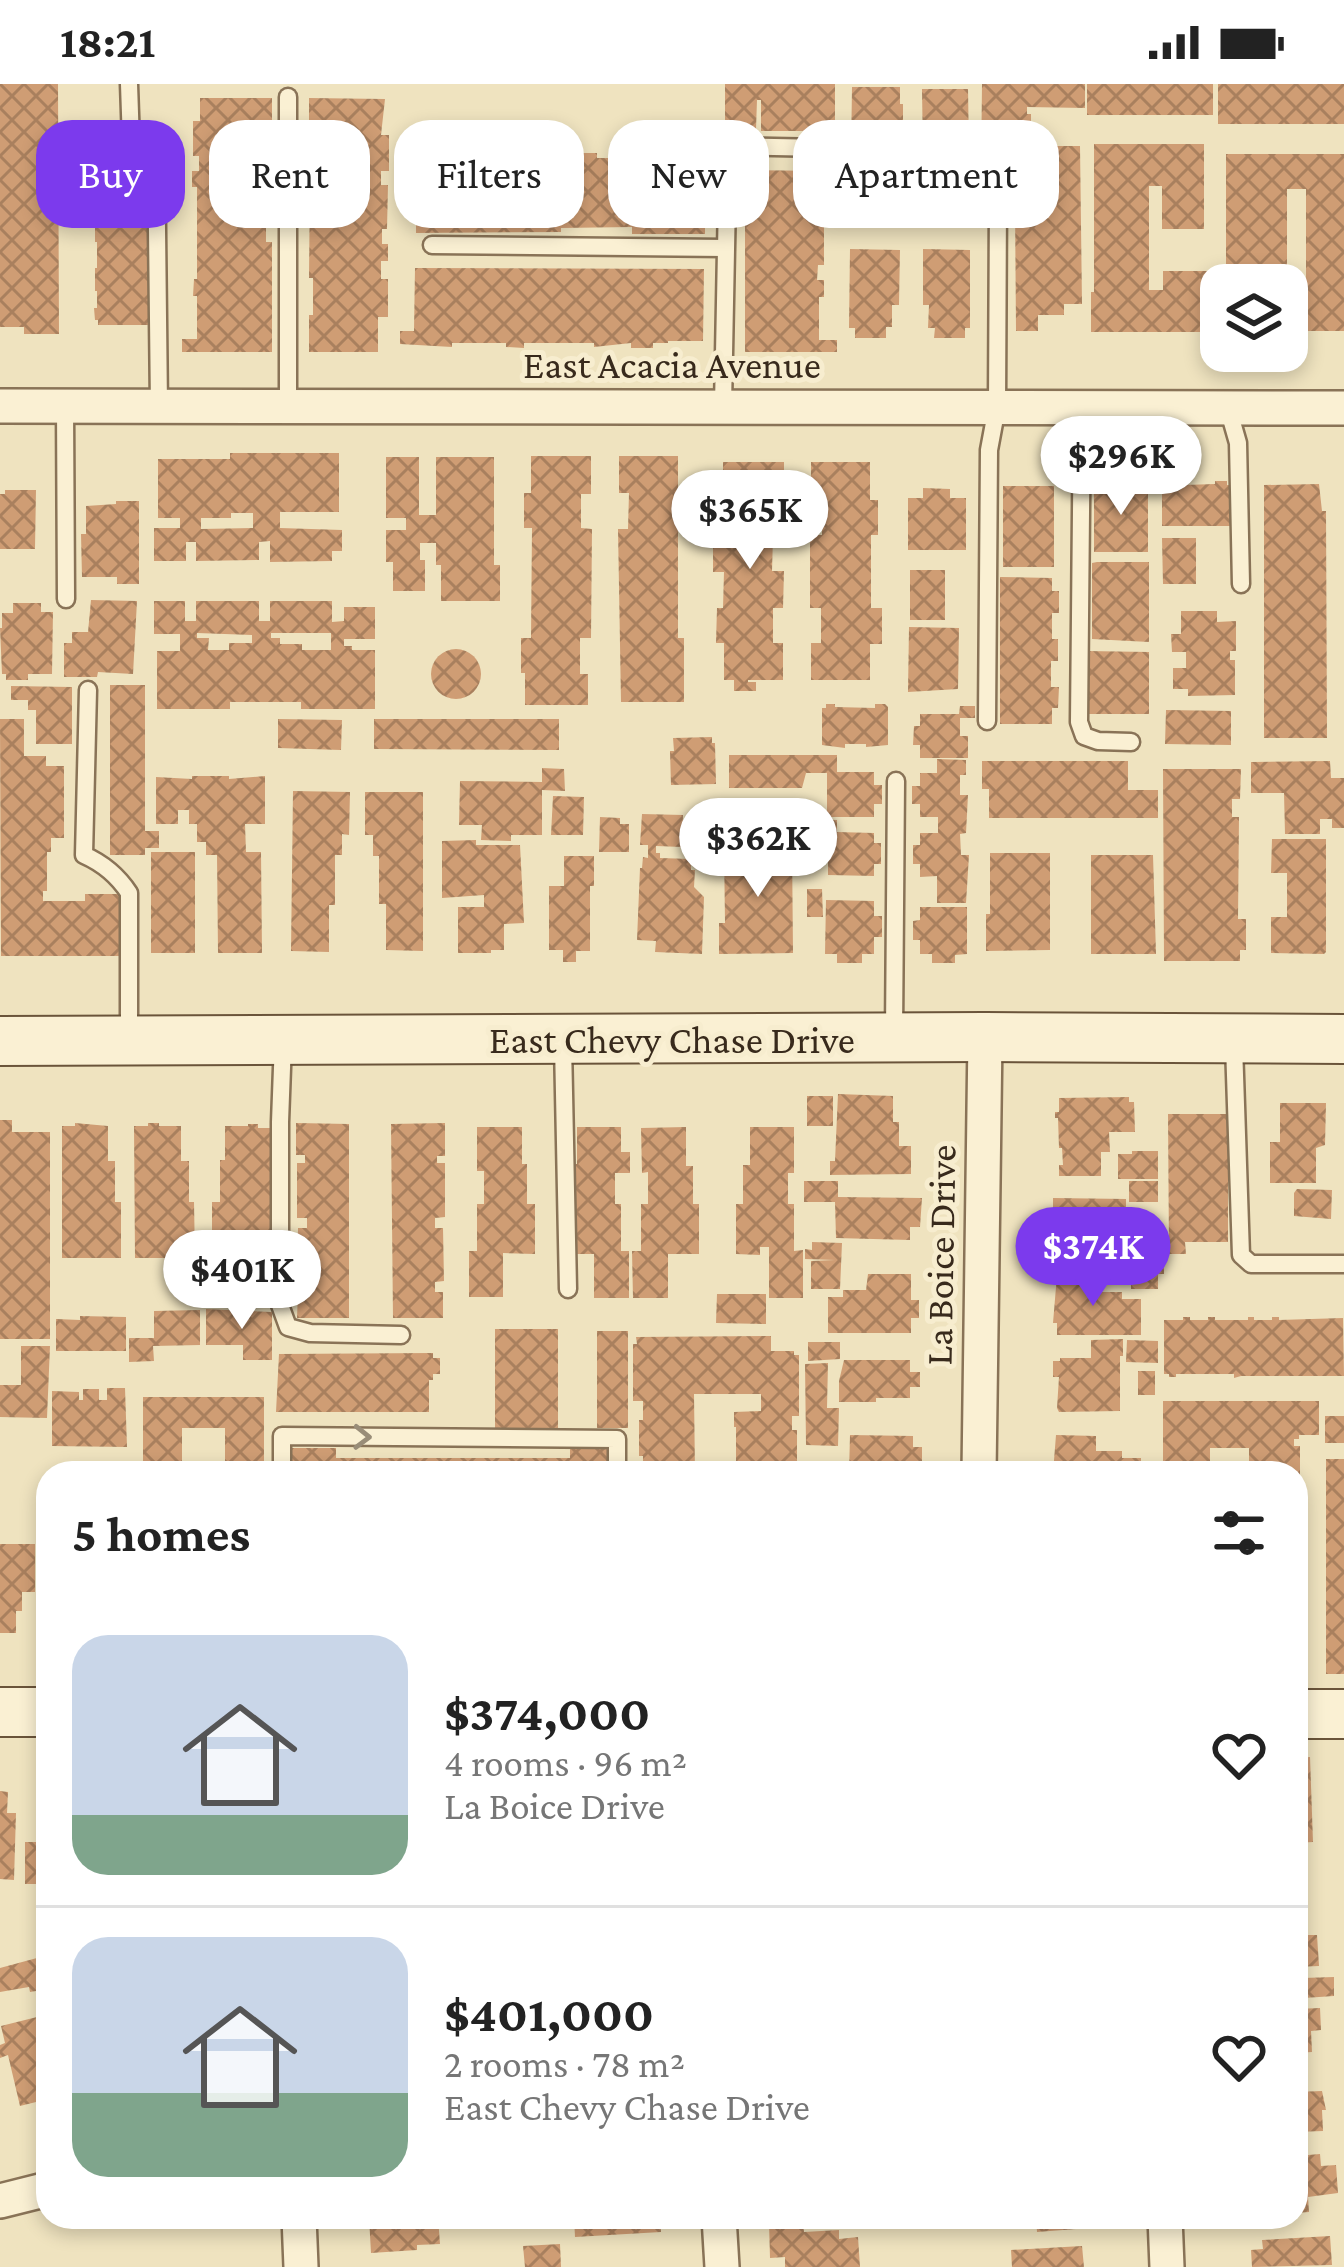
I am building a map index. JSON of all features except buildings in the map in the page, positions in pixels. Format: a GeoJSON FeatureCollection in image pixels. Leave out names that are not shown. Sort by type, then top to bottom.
{"type":"FeatureCollection","features":[{"type":"Feature","properties":{"kind":"main road","name":"East Chevy Chase Drive"},"geometry":{"type":"LineString","coordinates":[[0,1041],[1344,1039]]}},
{"type":"Feature","properties":{"kind":"main road"},"geometry":{"type":"LineString","coordinates":[[0,1712],[36,1712]]}},
{"type":"Feature","properties":{"kind":"street","name":"East Acacia Avenue"},"geometry":{"type":"LineString","coordinates":[[0,406],[1344,408]]}},
{"type":"Feature","properties":{"kind":"street","name":"La Boice Drive"},"geometry":{"type":"LineString","coordinates":[[979,1461],[986,1037]]}},
{"type":"Feature","properties":{"kind":"street"},"geometry":{"type":"LineString","coordinates":[[0,2201],[36,2192]]}},
{"type":"Feature","properties":{"kind":"street"},"geometry":{"type":"LineString","coordinates":[[299,2229],[301,2267]]}},
{"type":"Feature","properties":{"kind":"street"},"geometry":{"type":"LineString","coordinates":[[720,2229],[722,2267]]}},
{"type":"Feature","properties":{"kind":"street"},"geometry":{"type":"LineString","coordinates":[[1165,2229],[1167,2267]]}},
{"type":"Feature","properties":{"kind":"lane"},"geometry":{"type":"LineString","coordinates":[[129,84],[131,143],[156,142],[159,406]]}},
{"type":"Feature","properties":{"kind":"lane"},"geometry":{"type":"LineString","coordinates":[[288,97],[288,406]]}},
{"type":"Feature","properties":{"kind":"lane"},"geometry":{"type":"LineString","coordinates":[[723,406],[728,146],[793,147]]}},
{"type":"Feature","properties":{"kind":"lane"},"geometry":{"type":"LineString","coordinates":[[987,721],[989,450],[997,407],[998,228]]}},
{"type":"Feature","properties":{"kind":"lane"},"geometry":{"type":"LineString","coordinates":[[432,245],[725,248]]}},
{"type":"Feature","properties":{"kind":"lane"},"geometry":{"type":"LineString","coordinates":[[65,406],[66,599]]}},
{"type":"Feature","properties":{"kind":"lane"},"geometry":{"type":"LineString","coordinates":[[1082,407],[1079,722],[1084,736],[1131,742]]}},
{"type":"Feature","properties":{"kind":"lane"},"geometry":{"type":"LineString","coordinates":[[1228,408],[1238,443],[1240,584]]}},
{"type":"Feature","properties":{"kind":"lane"},"geometry":{"type":"LineString","coordinates":[[88,690],[84,855],[99,862],[129,893],[129,1041]]}},
{"type":"Feature","properties":{"kind":"lane"},"geometry":{"type":"LineString","coordinates":[[894,1038],[896,781]]}},
{"type":"Feature","properties":{"kind":"lane"},"geometry":{"type":"LineString","coordinates":[[1234,1038],[1241,1256],[1251,1264],[1344,1264]]}},
{"type":"Feature","properties":{"kind":"lane"},"geometry":{"type":"LineString","coordinates":[[563,1039],[568,1289]]}},
{"type":"Feature","properties":{"kind":"lane"},"geometry":{"type":"LineString","coordinates":[[283,1040],[280,1305],[288,1327],[310,1333],[401,1335]]}},
{"type":"Feature","properties":{"kind":"lane"},"geometry":{"type":"LineString","coordinates":[[282,1461],[282,1436],[617,1439],[617,1461]]}}]}
